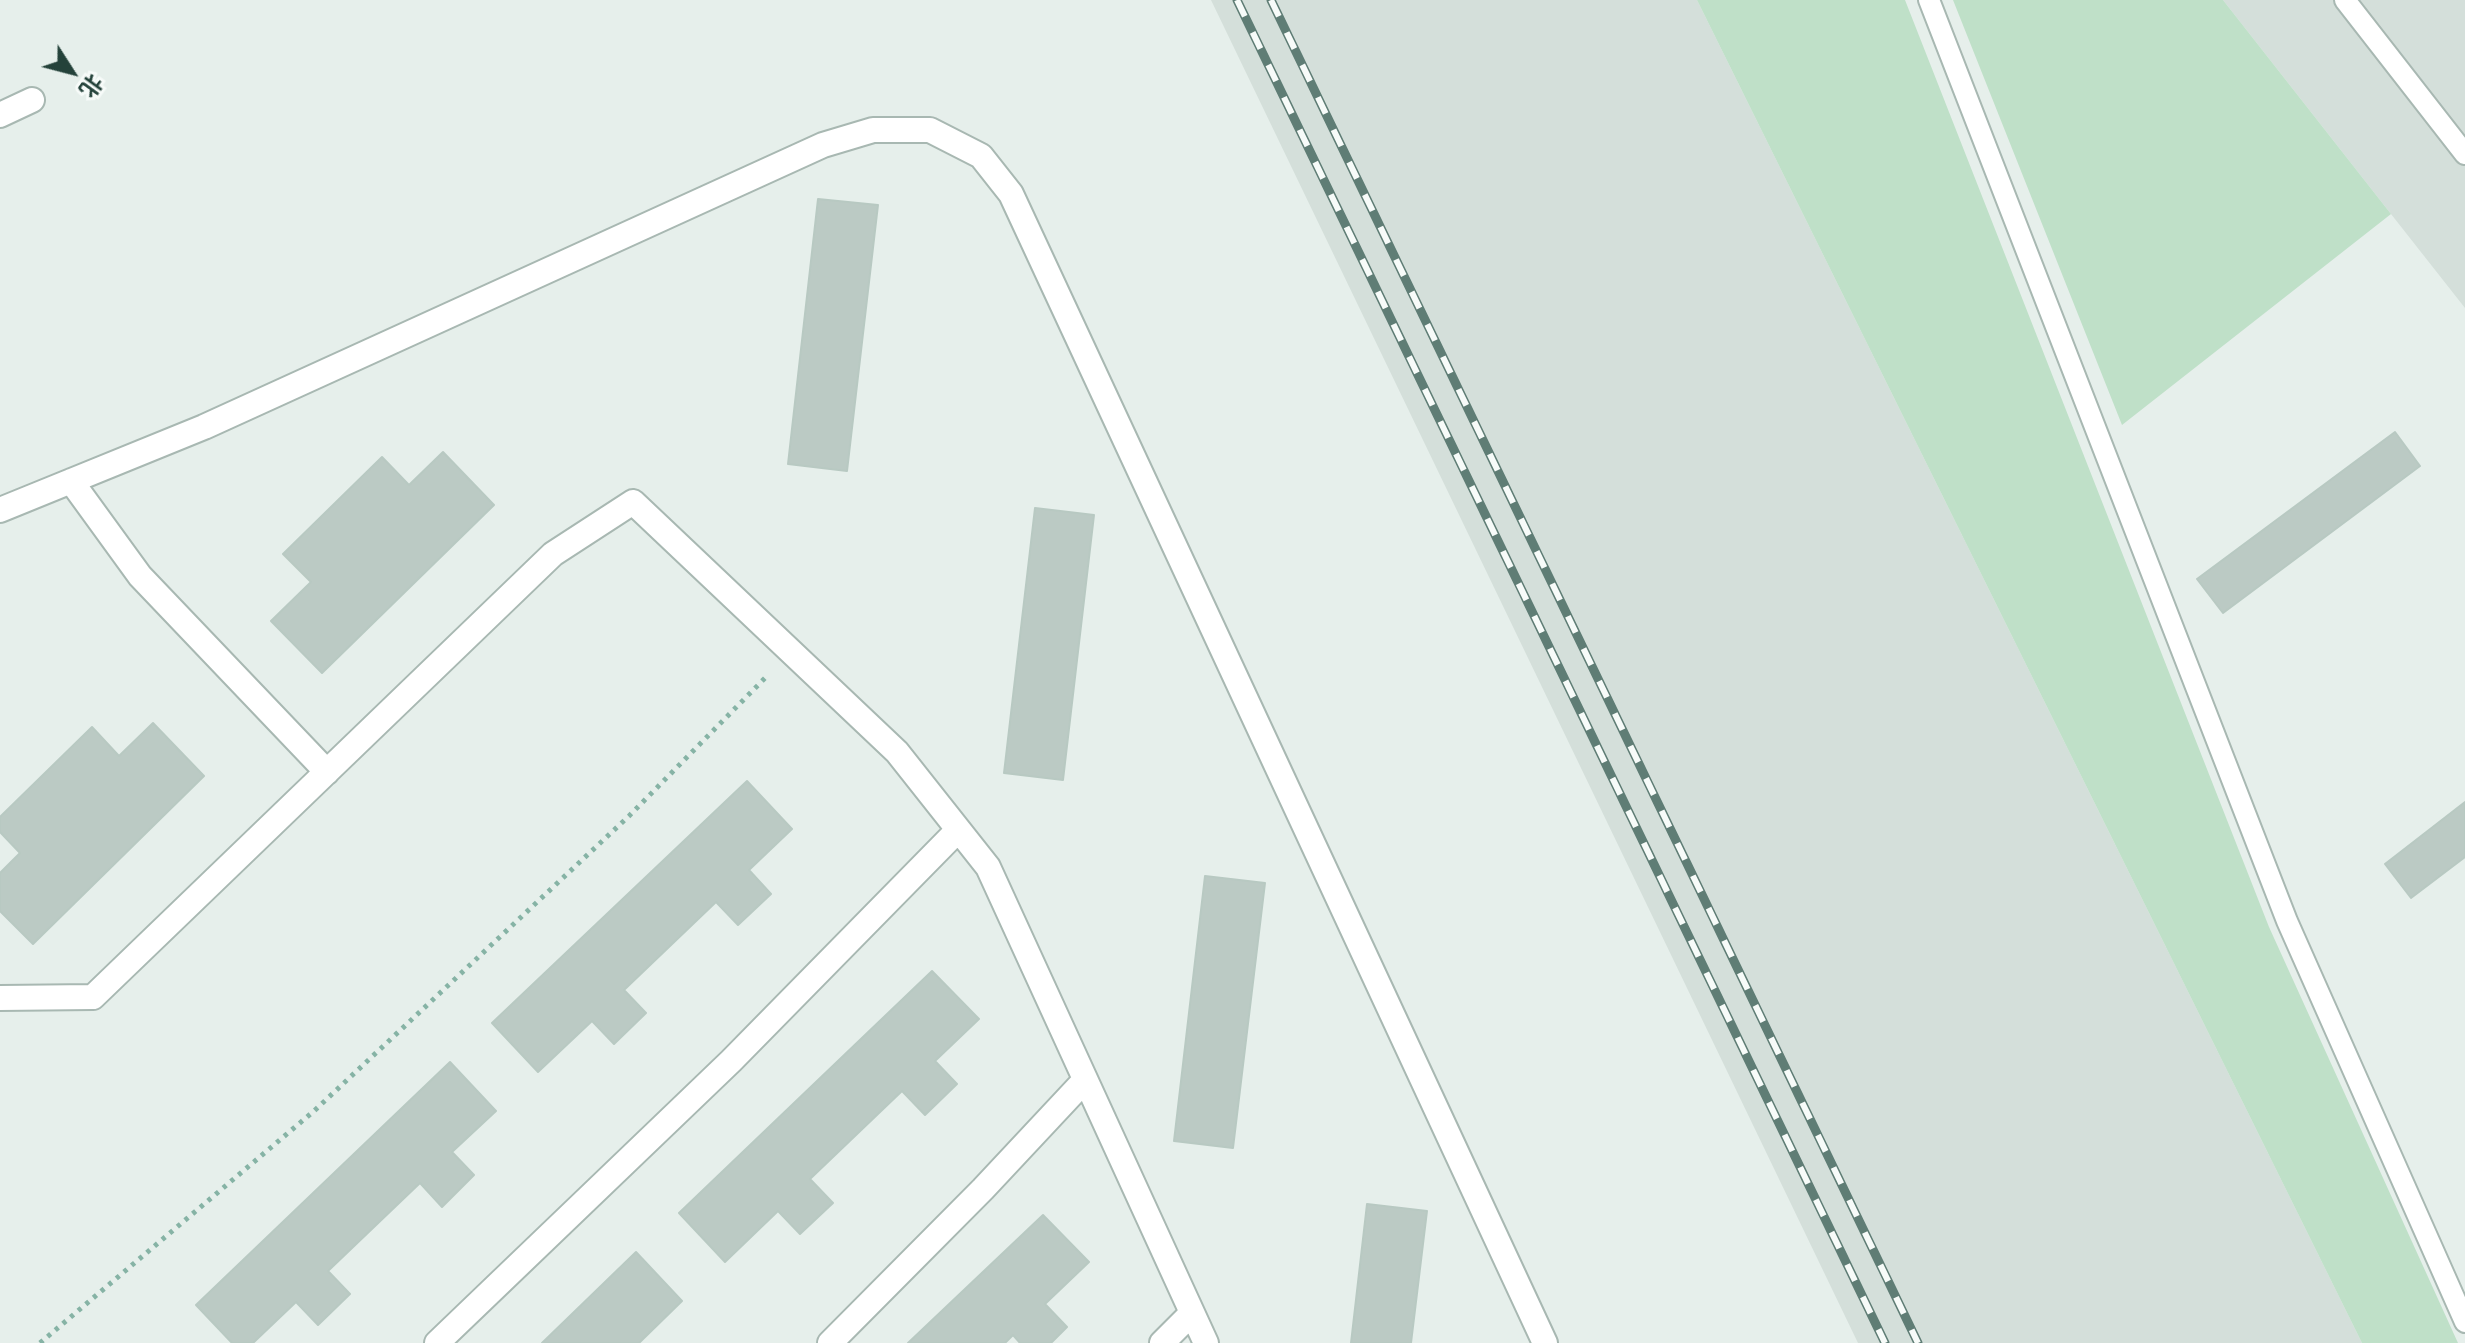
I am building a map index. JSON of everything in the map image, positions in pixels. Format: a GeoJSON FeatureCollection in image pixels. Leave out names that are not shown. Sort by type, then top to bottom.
{"type":"FeatureCollection","features":[{"type":"Feature","properties":{"kind":"street"},"geometry":{"type":"LineString","coordinates":[[0,115],[32,100]]}},
{"type":"Feature","properties":{"kind":"street"},"geometry":{"type":"LineString","coordinates":[[0,510],[204,427],[823,145],[873,130],[930,130],[981,156],[1011,194],[1545,1343]]}},
{"type":"Feature","properties":{"kind":"street"},"geometry":{"type":"LineString","coordinates":[[71,481],[140,576],[327,772]]}},
{"type":"Feature","properties":{"kind":"street"},"geometry":{"type":"LineString","coordinates":[[0,998],[93,997],[553,554],[633,502],[897,752],[988,867],[1206,1343]]}},
{"type":"Feature","properties":{"kind":"street"},"geometry":{"type":"LineString","coordinates":[[437,1343],[731,1061],[958,830]]}},
{"type":"Feature","properties":{"kind":"street"},"geometry":{"type":"LineString","coordinates":[[830,1343],[983,1189],[1085,1080]]}},
{"type":"Feature","properties":{"kind":"street"},"geometry":{"type":"LineString","coordinates":[[1162,1343],[1192,1313]]}},
{"type":"Feature","properties":{"kind":"lane"},"geometry":{"type":"LineString","coordinates":[[1929,0],[2287,921],[2465,1322]]}},
{"type":"Feature","properties":{"kind":"lane"},"geometry":{"type":"LineString","coordinates":[[2345,0],[2465,154]]}},
{"type":"Feature","properties":{"kind":"path"},"geometry":{"type":"LineString","coordinates":[[40,1343],[314,1111],[629,816],[791,652]]}},
{"type":"Feature","properties":{"kind":"shaded area"},"geometry":{"type":"Polygon","coordinates":[[[1211,0],[1697,0],[2362,1343],[1858,1343],[1211,0]]]}},
{"type":"Feature","properties":{"kind":"shaded area"},"geometry":{"type":"Polygon","coordinates":[[[2223,0],[2465,0],[2465,308],[2391,214],[2223,0]]]}},
{"type":"Feature","properties":{"kind":"green space"},"geometry":{"type":"Polygon","coordinates":[[[1697,0],[1905,0],[2269,927],[2458,1343],[2362,1343],[1697,0]]]}},
{"type":"Feature","properties":{"kind":"green space"},"geometry":{"type":"Polygon","coordinates":[[[1953,0],[2223,0],[2391,214],[2122,425],[1953,0]]]}},
{"type":"Feature","properties":{"kind":"building"},"geometry":{"type":"Polygon","coordinates":[[[818,199],[878,205],[847,471],[788,464],[818,199]]]}},
{"type":"Feature","properties":{"kind":"building"},"geometry":{"type":"Polygon","coordinates":[[[2395,432],[2420,466],[2223,613],[2197,579],[2395,432]]]}},
{"type":"Feature","properties":{"kind":"building"},"geometry":{"type":"Polygon","coordinates":[[[443,452],[494,505],[322,673],[271,621],[311,582],[283,554],[382,457],[409,485],[443,452]]]}},
{"type":"Feature","properties":{"kind":"building"},"geometry":{"type":"Polygon","coordinates":[[[1035,508],[1094,515],[1063,780],[1004,773],[1035,508]]]}},
{"type":"Feature","properties":{"kind":"building"},"geometry":{"type":"Polygon","coordinates":[[[153,723],[204,776],[33,944],[0,911],[0,873],[20,853],[0,832],[0,817],[92,727],[119,756],[153,723]]]}},
{"type":"Feature","properties":{"kind":"building"},"geometry":{"type":"Polygon","coordinates":[[[747,781],[792,829],[749,870],[771,894],[738,925],[716,902],[624,990],[646,1013],[614,1044],[592,1021],[538,1072],[492,1023],[747,781]]]}},
{"type":"Feature","properties":{"kind":"building"},"geometry":{"type":"Polygon","coordinates":[[[2465,802],[2465,857],[2411,898],[2385,864],[2465,802]]]}},
{"type":"Feature","properties":{"kind":"building"},"geometry":{"type":"Polygon","coordinates":[[[1205,876],[1265,883],[1233,1148],[1174,1141],[1205,876]]]}},
{"type":"Feature","properties":{"kind":"building"},"geometry":{"type":"Polygon","coordinates":[[[932,971],[979,1019],[935,1061],[957,1084],[925,1115],[902,1091],[810,1179],[833,1203],[800,1234],[778,1211],[725,1262],[679,1213],[932,971]]]}},
{"type":"Feature","properties":{"kind":"building"},"geometry":{"type":"Polygon","coordinates":[[[450,1062],[496,1111],[452,1152],[474,1175],[442,1207],[420,1183],[328,1271],[350,1294],[318,1325],[296,1302],[253,1343],[232,1343],[196,1305],[450,1062]]]}},
{"type":"Feature","properties":{"kind":"building"},"geometry":{"type":"Polygon","coordinates":[[[1367,1204],[1427,1211],[1411,1343],[1351,1343],[1367,1204]]]}},
{"type":"Feature","properties":{"kind":"building"},"geometry":{"type":"Polygon","coordinates":[[[1043,1215],[1089,1262],[1045,1304],[1067,1327],[1051,1343],[1020,1343],[1013,1335],[1005,1343],[908,1343],[1043,1215]]]}},
{"type":"Feature","properties":{"kind":"building"},"geometry":{"type":"Polygon","coordinates":[[[636,1252],[682,1301],[639,1343],[542,1343],[636,1252]]]}},
{"type":"Feature","properties":{"kind":"railway"},"geometry":{"type":"LineString","coordinates":[[1237,0],[1885,1343]]}},
{"type":"Feature","properties":{"kind":"railway"},"geometry":{"type":"LineString","coordinates":[[1271,0],[1918,1343]]}}]}
